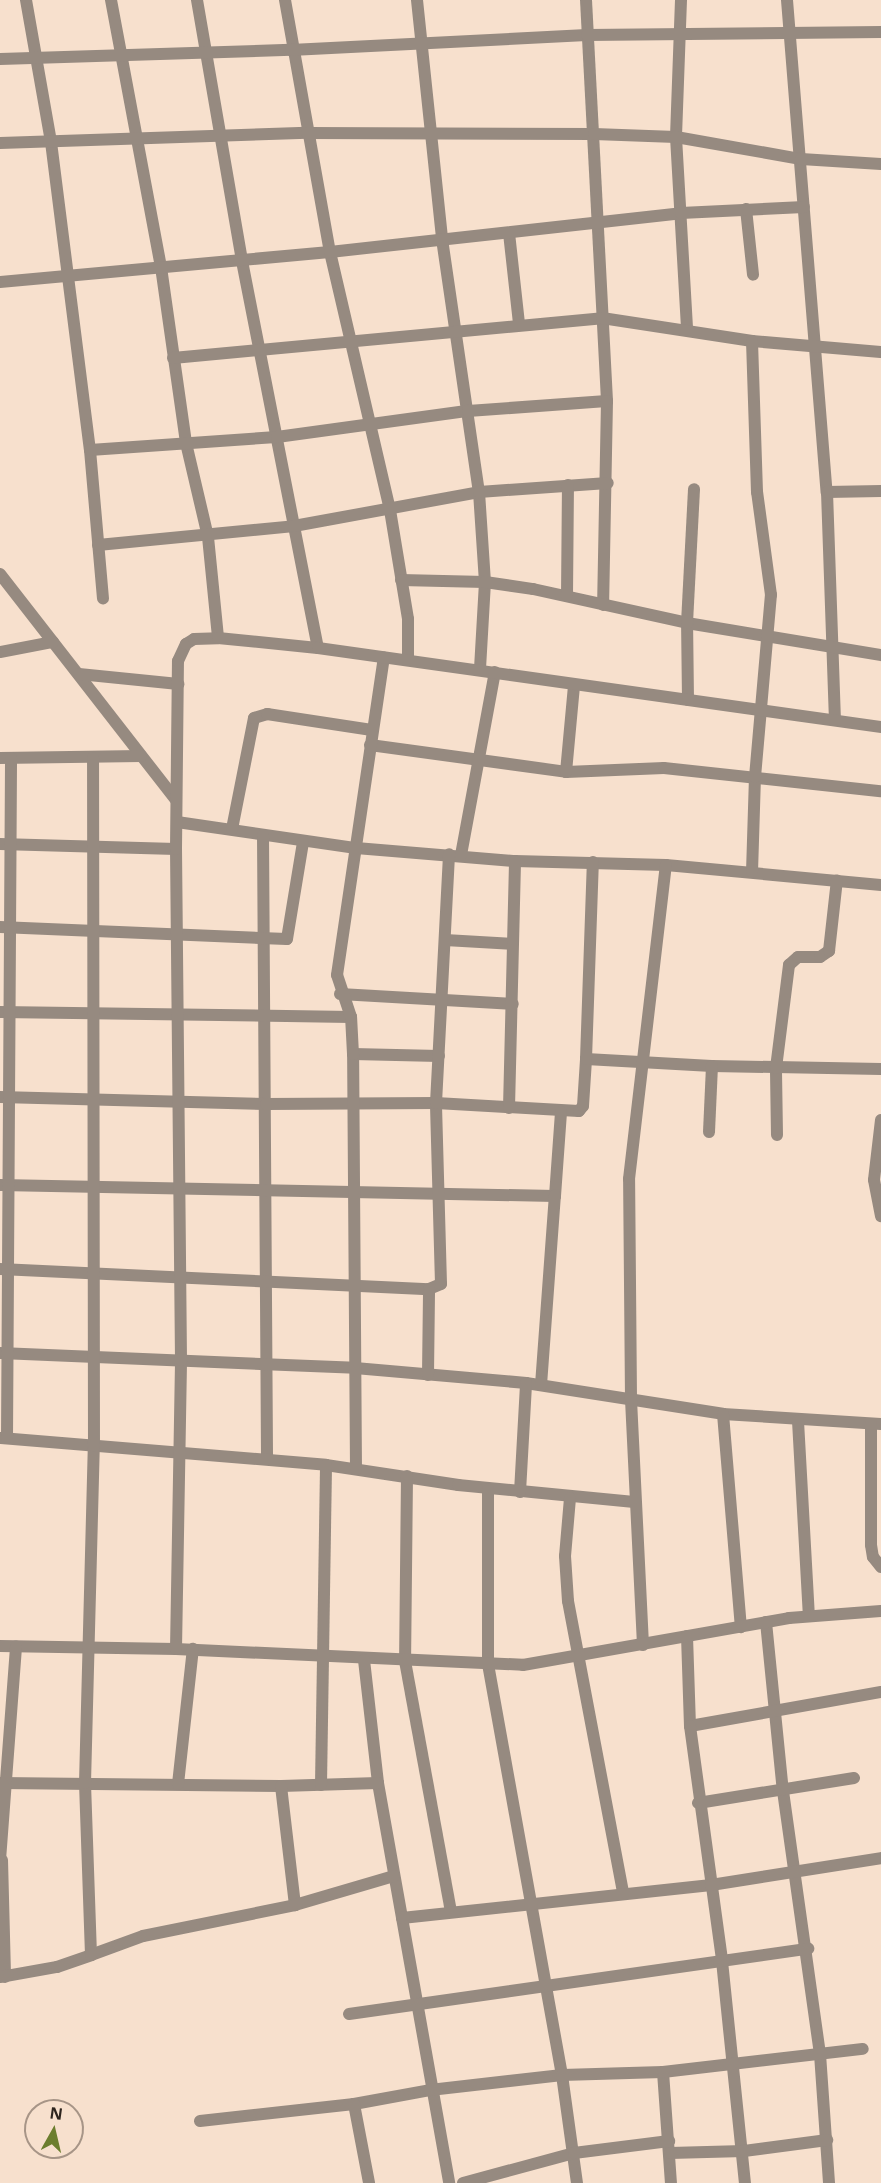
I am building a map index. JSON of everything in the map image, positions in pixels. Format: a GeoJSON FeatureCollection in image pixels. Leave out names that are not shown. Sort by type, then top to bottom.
{"type":"FeatureCollection","features":[{"type":"Feature","properties":{"kind":"street"},"geometry":{"type":"LineString","coordinates":[[26,0],[51,142],[68,274],[90,450],[103,598]]}},
{"type":"Feature","properties":{"kind":"street"},"geometry":{"type":"LineString","coordinates":[[111,0],[134,138],[161,267],[186,443],[208,537],[218,638]]}},
{"type":"Feature","properties":{"kind":"street"},"geometry":{"type":"LineString","coordinates":[[196,0],[242,261],[318,648]]}},
{"type":"Feature","properties":{"kind":"street"},"geometry":{"type":"LineString","coordinates":[[285,0],[291,50],[330,252],[390,510],[408,619],[408,660]]}},
{"type":"Feature","properties":{"kind":"street"},"geometry":{"type":"LineString","coordinates":[[417,0],[442,239],[479,492],[485,582],[480,670]]}},
{"type":"Feature","properties":{"kind":"street"},"geometry":{"type":"LineString","coordinates":[[586,0],[607,401],[608,483],[603,605]]}},
{"type":"Feature","properties":{"kind":"street"},"geometry":{"type":"LineString","coordinates":[[681,0],[682,35],[676,137],[687,329]]}},
{"type":"Feature","properties":{"kind":"street"},"geometry":{"type":"LineString","coordinates":[[787,0],[827,492],[835,648],[835,720]]}},
{"type":"Feature","properties":{"kind":"street"},"geometry":{"type":"LineString","coordinates":[[0,59],[291,50],[587,34],[790,35],[881,32]]}},
{"type":"Feature","properties":{"kind":"street"},"geometry":{"type":"LineString","coordinates":[[0,143],[307,133],[594,134],[676,137],[801,159],[881,164]]}},
{"type":"Feature","properties":{"kind":"street"},"geometry":{"type":"LineString","coordinates":[[0,282],[68,274],[242,261],[597,224],[681,213],[804,207]]}},
{"type":"Feature","properties":{"kind":"street"},"geometry":{"type":"LineString","coordinates":[[747,209],[753,274]]}},
{"type":"Feature","properties":{"kind":"street"},"geometry":{"type":"LineString","coordinates":[[509,233],[519,323]]}},
{"type":"Feature","properties":{"kind":"street"},"geometry":{"type":"LineString","coordinates":[[173,358],[260,352],[519,323],[602,318],[687,329],[752,341],[881,352]]}},
{"type":"Feature","properties":{"kind":"street"},"geometry":{"type":"LineString","coordinates":[[752,341],[757,492],[771,595],[755,777],[752,872]]}},
{"type":"Feature","properties":{"kind":"street"},"geometry":{"type":"LineString","coordinates":[[90,450],[277,437],[468,411],[607,401]]}},
{"type":"Feature","properties":{"kind":"street"},"geometry":{"type":"LineString","coordinates":[[98,545],[208,537],[294,526],[479,492],[608,483]]}},
{"type":"Feature","properties":{"kind":"street"},"geometry":{"type":"LineString","coordinates":[[567,596],[568,485]]}},
{"type":"Feature","properties":{"kind":"street"},"geometry":{"type":"LineString","coordinates":[[688,700],[687,623],[694,489]]}},
{"type":"Feature","properties":{"kind":"street"},"geometry":{"type":"LineString","coordinates":[[827,492],[881,491]]}},
{"type":"Feature","properties":{"kind":"street"},"geometry":{"type":"LineString","coordinates":[[0,574],[176,800]]}},
{"type":"Feature","properties":{"kind":"street"},"geometry":{"type":"LineString","coordinates":[[401,580],[485,582],[567,596],[687,623],[768,634],[881,655]]}},
{"type":"Feature","properties":{"kind":"street"},"geometry":{"type":"LineString","coordinates":[[176,1649],[181,1360],[176,800],[178,661],[186,644],[194,639],[218,638],[318,648],[881,727]]}},
{"type":"Feature","properties":{"kind":"street"},"geometry":{"type":"LineString","coordinates":[[0,652],[53,642]]}},
{"type":"Feature","properties":{"kind":"street"},"geometry":{"type":"LineString","coordinates":[[356,1469],[351,1194],[353,1054],[351,1017],[340,994],[337,967],[384,657]]}},
{"type":"Feature","properties":{"kind":"street"},"geometry":{"type":"LineString","coordinates":[[5,1269],[353,1283],[429,1289],[438,1286],[442,1278],[437,1196],[436,1103],[445,940],[455,855],[478,761],[495,672]]}},
{"type":"Feature","properties":{"kind":"street"},"geometry":{"type":"LineString","coordinates":[[79,674],[179,684]]}},
{"type":"Feature","properties":{"kind":"street"},"geometry":{"type":"LineString","coordinates":[[566,772],[574,685]]}},
{"type":"Feature","properties":{"kind":"street"},"geometry":{"type":"LineString","coordinates":[[232,829],[254,718],[267,714],[372,730]]}},
{"type":"Feature","properties":{"kind":"street"},"geometry":{"type":"LineString","coordinates":[[370,745],[566,772],[664,768],[881,791]]}},
{"type":"Feature","properties":{"kind":"street"},"geometry":{"type":"LineString","coordinates":[[141,756],[5,758],[4,1438],[267,1459],[356,1469],[488,1489],[634,1502]]}},
{"type":"Feature","properties":{"kind":"street"},"geometry":{"type":"LineString","coordinates":[[91,1955],[85,1783],[86,1650],[94,1446],[93,758]]}},
{"type":"Feature","properties":{"kind":"street"},"geometry":{"type":"LineString","coordinates":[[177,822],[356,848],[515,861],[666,865],[881,885]]}},
{"type":"Feature","properties":{"kind":"street"},"geometry":{"type":"LineString","coordinates":[[263,835],[267,1459]]}},
{"type":"Feature","properties":{"kind":"street"},"geometry":{"type":"LineString","coordinates":[[5,927],[263,937],[284,940],[289,936],[303,842]]}},
{"type":"Feature","properties":{"kind":"street"},"geometry":{"type":"LineString","coordinates":[[6,844],[176,849]]}},
{"type":"Feature","properties":{"kind":"street"},"geometry":{"type":"LineString","coordinates":[[509,1107],[515,861]]}},
{"type":"Feature","properties":{"kind":"street"},"geometry":{"type":"LineString","coordinates":[[6,1096],[179,1103],[436,1103],[577,1112],[583,1106],[593,862]]}},
{"type":"Feature","properties":{"kind":"street"},"geometry":{"type":"LineString","coordinates":[[643,1645],[634,1502],[629,1179],[666,865]]}},
{"type":"Feature","properties":{"kind":"street"},"geometry":{"type":"LineString","coordinates":[[777,1135],[776,1068],[789,965],[794,958],[820,957],[829,951],[837,880]]}},
{"type":"Feature","properties":{"kind":"street"},"geometry":{"type":"LineString","coordinates":[[445,940],[512,944]]}},
{"type":"Feature","properties":{"kind":"street"},"geometry":{"type":"LineString","coordinates":[[340,994],[513,1004]]}},
{"type":"Feature","properties":{"kind":"street"},"geometry":{"type":"LineString","coordinates":[[5,1012],[351,1017]]}},
{"type":"Feature","properties":{"kind":"street"},"geometry":{"type":"LineString","coordinates":[[353,1054],[439,1056]]}},
{"type":"Feature","properties":{"kind":"street"},"geometry":{"type":"LineString","coordinates":[[586,1059],[712,1066],[881,1069]]}},
{"type":"Feature","properties":{"kind":"street"},"geometry":{"type":"LineString","coordinates":[[709,1132],[712,1066]]}},
{"type":"Feature","properties":{"kind":"street"},"geometry":{"type":"LineString","coordinates":[[541,1385],[561,1112]]}},
{"type":"Feature","properties":{"kind":"street"},"geometry":{"type":"LineString","coordinates":[[881,1120],[874,1180],[881,1216]]}},
{"type":"Feature","properties":{"kind":"street"},"geometry":{"type":"LineString","coordinates":[[6,1185],[266,1193],[555,1196]]}},
{"type":"Feature","properties":{"kind":"street"},"geometry":{"type":"LineString","coordinates":[[428,1375],[429,1289]]}},
{"type":"Feature","properties":{"kind":"street"},"geometry":{"type":"LineString","coordinates":[[4,1353],[94,1359],[181,1360],[355,1368],[526,1383],[723,1414],[798,1421],[876,1424],[871,1545],[873,1557],[881,1567]]}},
{"type":"Feature","properties":{"kind":"street"},"geometry":{"type":"LineString","coordinates":[[520,1492],[526,1383]]}},
{"type":"Feature","properties":{"kind":"street"},"geometry":{"type":"LineString","coordinates":[[723,1414],[741,1627]]}},
{"type":"Feature","properties":{"kind":"street"},"geometry":{"type":"LineString","coordinates":[[798,1421],[810,1616]]}},
{"type":"Feature","properties":{"kind":"street"},"geometry":{"type":"LineString","coordinates":[[321,1785],[326,1465]]}},
{"type":"Feature","properties":{"kind":"street"},"geometry":{"type":"LineString","coordinates":[[407,1476],[405,1661],[451,1912]]}},
{"type":"Feature","properties":{"kind":"street"},"geometry":{"type":"LineString","coordinates":[[488,1489],[488,1664],[529,1903],[562,2075],[577,2183]]}},
{"type":"Feature","properties":{"kind":"street"},"geometry":{"type":"LineString","coordinates":[[570,1497],[566,1575],[577,1657],[622,1893]]}},
{"type":"Feature","properties":{"kind":"street"},"geometry":{"type":"LineString","coordinates":[[0,1646],[86,1650],[193,1649],[364,1660],[523,1665],[766,1622],[881,1611]]}},
{"type":"Feature","properties":{"kind":"street"},"geometry":{"type":"LineString","coordinates":[[766,1622],[783,1791],[808,1949],[820,2054],[829,2183]]}},
{"type":"Feature","properties":{"kind":"street"},"geometry":{"type":"LineString","coordinates":[[687,1636],[690,1725],[698,1803],[722,1961],[744,2151],[745,2183]]}},
{"type":"Feature","properties":{"kind":"street"},"geometry":{"type":"LineString","coordinates":[[16,1647],[4,1783],[1,1860],[2,1977],[57,1967],[143,1936],[295,1905],[394,1876]]}},
{"type":"Feature","properties":{"kind":"street"},"geometry":{"type":"LineString","coordinates":[[178,1784],[193,1649]]}},
{"type":"Feature","properties":{"kind":"street"},"geometry":{"type":"LineString","coordinates":[[364,1660],[378,1783],[418,2007],[430,2090],[449,2183]]}},
{"type":"Feature","properties":{"kind":"street"},"geometry":{"type":"LineString","coordinates":[[690,1725],[881,1692]]}},
{"type":"Feature","properties":{"kind":"street"},"geometry":{"type":"LineString","coordinates":[[698,1803],[854,1778]]}},
{"type":"Feature","properties":{"kind":"street"},"geometry":{"type":"LineString","coordinates":[[4,1783],[280,1786],[378,1783]]}},
{"type":"Feature","properties":{"kind":"street"},"geometry":{"type":"LineString","coordinates":[[280,1786],[295,1905]]}},
{"type":"Feature","properties":{"kind":"street"},"geometry":{"type":"LineString","coordinates":[[402,1918],[711,1885],[881,1858]]}},
{"type":"Feature","properties":{"kind":"street"},"geometry":{"type":"LineString","coordinates":[[349,2014],[418,2007],[808,1949]]}},
{"type":"Feature","properties":{"kind":"street"},"geometry":{"type":"LineString","coordinates":[[200,2121],[354,2104],[430,2090],[562,2075],[663,2072],[734,2066],[863,2049]]}},
{"type":"Feature","properties":{"kind":"street"},"geometry":{"type":"LineString","coordinates":[[663,2072],[671,2183]]}},
{"type":"Feature","properties":{"kind":"street"},"geometry":{"type":"LineString","coordinates":[[354,2104],[369,2183]]}},
{"type":"Feature","properties":{"kind":"street"},"geometry":{"type":"LineString","coordinates":[[464,2183],[574,2152],[670,2147],[744,2151],[827,2140]]}}]}
